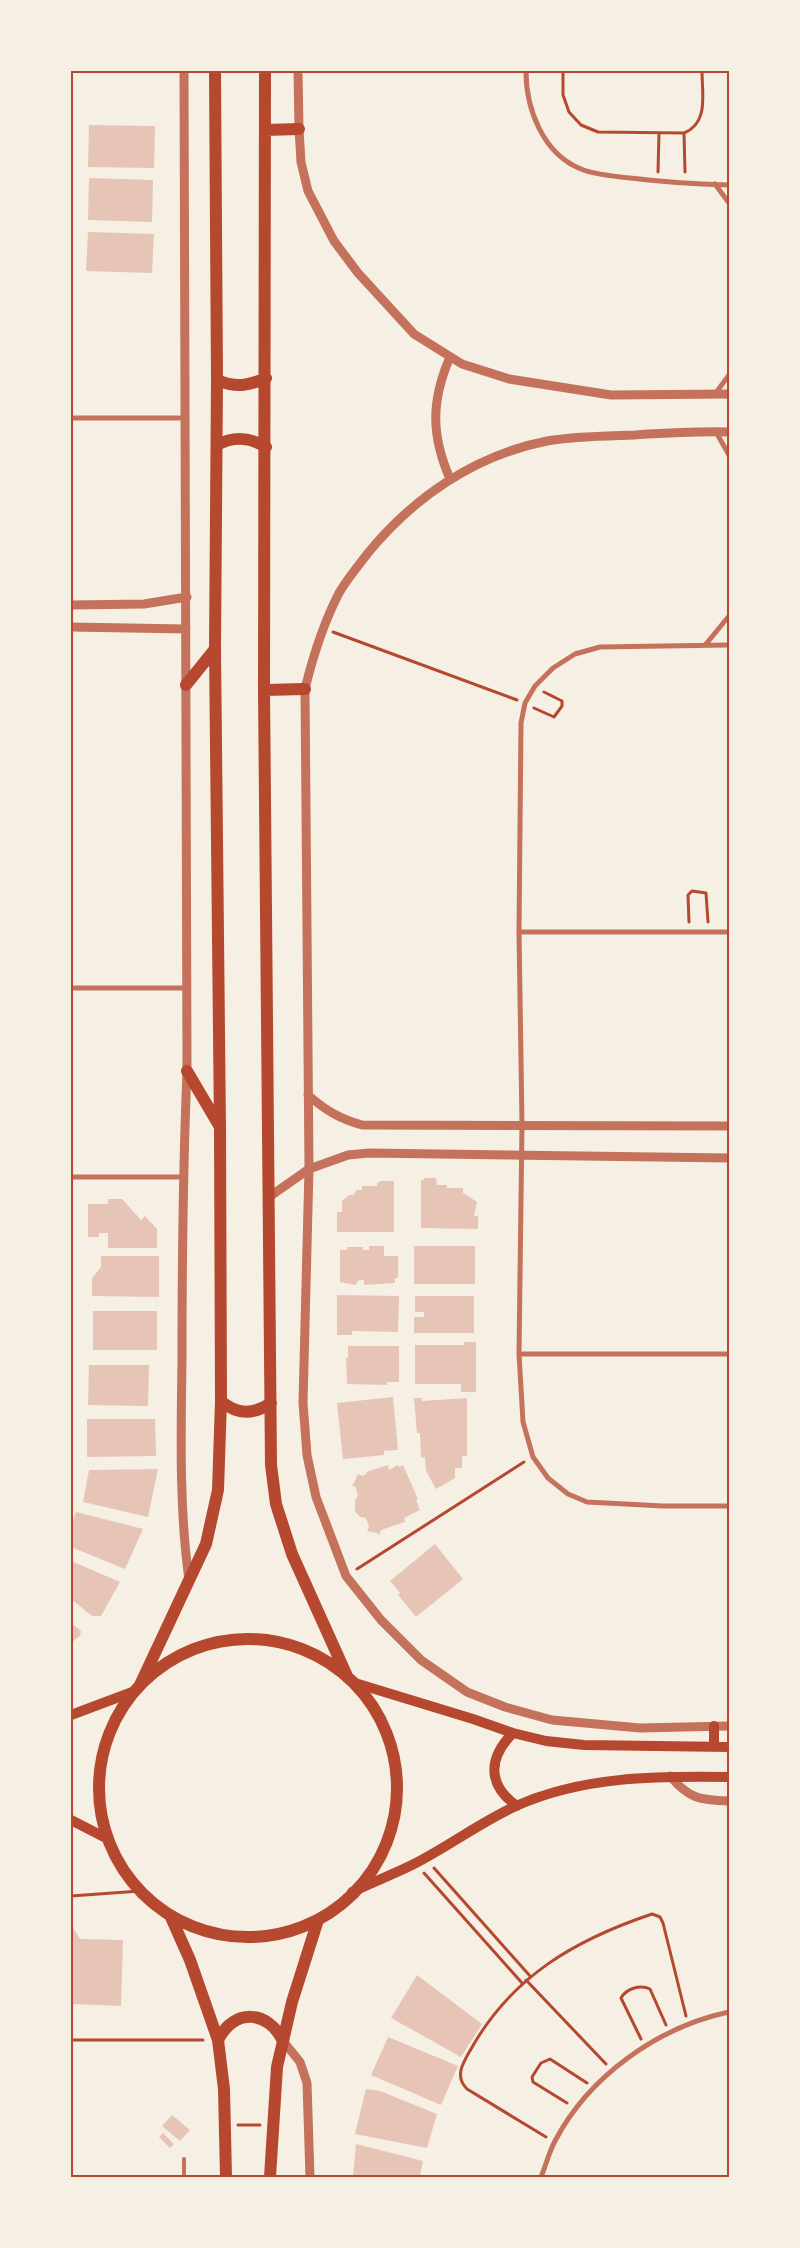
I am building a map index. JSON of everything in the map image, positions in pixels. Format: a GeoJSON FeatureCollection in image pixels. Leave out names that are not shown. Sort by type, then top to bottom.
{"type":"FeatureCollection","features":[{"type":"Feature","properties":{"kind":"main road"},"geometry":{"type":"LineString","coordinates":[[215,71],[217,380],[215,649],[221,1401],[218,1490],[206,1544],[138,1688],[117,1717],[105,1746],[99,1777],[100,1808],[108,1839],[116,1858],[140,1891],[170,1915],[198,1928],[236,1936],[258,1936],[289,1932],[318,1920],[342,1905],[378,1863],[393,1827],[398,1788],[393,1750],[379,1714],[351,1680],[292,1554],[276,1504],[271,1465],[264,690],[266,447],[265,71]]}},
{"type":"Feature","properties":{"kind":"main road"},"geometry":{"type":"LineString","coordinates":[[266,130],[299,129]]}},
{"type":"Feature","properties":{"kind":"main road"},"geometry":{"type":"LineString","coordinates":[[217,380],[228,385],[246,386],[266,378]]}},
{"type":"Feature","properties":{"kind":"main road"},"geometry":{"type":"LineString","coordinates":[[217,445],[226,440],[247,438],[266,447]]}},
{"type":"Feature","properties":{"kind":"main road"},"geometry":{"type":"LineString","coordinates":[[186,685],[215,649]]}},
{"type":"Feature","properties":{"kind":"main road"},"geometry":{"type":"LineString","coordinates":[[264,690],[305,689]]}},
{"type":"Feature","properties":{"kind":"main road"},"geometry":{"type":"LineString","coordinates":[[187,1071],[220,1128]]}},
{"type":"Feature","properties":{"kind":"main road"},"geometry":{"type":"LineString","coordinates":[[221,1401],[230,1408],[240,1412],[251,1413],[262,1410],[271,1403]]}},
{"type":"Feature","properties":{"kind":"main road"},"geometry":{"type":"LineString","coordinates":[[71,1715],[138,1688],[170,1661],[204,1646],[242,1639],[280,1642],[289,1645],[316,1655],[351,1680],[513,1733],[546,1741],[584,1745],[729,1747]]}},
{"type":"Feature","properties":{"kind":"main road"},"geometry":{"type":"LineString","coordinates":[[714,1726],[714,1747]]}},
{"type":"Feature","properties":{"kind":"main road"},"geometry":{"type":"LineString","coordinates":[[513,1733],[500,1746],[494,1763],[495,1782],[505,1797],[517,1806]]}},
{"type":"Feature","properties":{"kind":"main road"},"geometry":{"type":"LineString","coordinates":[[352,1892],[420,1860],[517,1806],[557,1792],[597,1783],[637,1778],[670,1776],[729,1777]]}},
{"type":"Feature","properties":{"kind":"main road"},"geometry":{"type":"LineString","coordinates":[[71,1820],[108,1839]]}},
{"type":"Feature","properties":{"kind":"main road"},"geometry":{"type":"LineString","coordinates":[[170,1915],[190,1960],[218,2040],[224,2088],[226,2177]]}},
{"type":"Feature","properties":{"kind":"main road"},"geometry":{"type":"LineString","coordinates":[[270,2177],[277,2067],[299,1976],[318,1920]]}},
{"type":"Feature","properties":{"kind":"main road"},"geometry":{"type":"LineString","coordinates":[[218,2040],[223,2030],[231,2023],[241,2018],[251,2017],[262,2019],[271,2024],[279,2031],[284,2041]]}},
{"type":"Feature","properties":{"kind":"street"},"geometry":{"type":"LineString","coordinates":[[184,71],[187,597],[185,988],[187,1071],[183,1177],[181,1491],[183,1537],[189,1583]]}},
{"type":"Feature","properties":{"kind":"street"},"geometry":{"type":"LineString","coordinates":[[298,71],[299,129],[302,162],[308,191],[334,241],[358,273],[414,334],[462,364],[509,379],[611,395],[729,394]]}},
{"type":"Feature","properties":{"kind":"street"},"geometry":{"type":"LineString","coordinates":[[526,71],[526,85],[537,126],[549,144],[563,159],[581,169],[606,175],[685,183],[729,184]]}},
{"type":"Feature","properties":{"kind":"street"},"geometry":{"type":"LineString","coordinates":[[715,184],[729,203]]}},
{"type":"Feature","properties":{"kind":"street"},"geometry":{"type":"LineString","coordinates":[[450,357],[437,397],[435,418],[438,446],[450,479]]}},
{"type":"Feature","properties":{"kind":"street"},"geometry":{"type":"LineString","coordinates":[[715,394],[729,375]]}},
{"type":"Feature","properties":{"kind":"street"},"geometry":{"type":"LineString","coordinates":[[71,418],[185,418]]}},
{"type":"Feature","properties":{"kind":"street"},"geometry":{"type":"LineString","coordinates":[[716,432],[729,455]]}},
{"type":"Feature","properties":{"kind":"street"},"geometry":{"type":"LineString","coordinates":[[729,432],[584,437],[547,441],[515,450],[474,466],[450,479],[408,510],[379,540],[340,592],[323,628],[313,656],[305,689],[309,1169],[303,1394],[307,1455],[316,1497],[346,1576],[381,1620],[421,1660],[467,1692],[505,1707],[552,1720],[640,1728],[729,1726]]}},
{"type":"Feature","properties":{"kind":"street"},"geometry":{"type":"LineString","coordinates":[[71,605],[144,604],[187,597]]}},
{"type":"Feature","properties":{"kind":"street"},"geometry":{"type":"LineString","coordinates":[[706,644],[729,616]]}},
{"type":"Feature","properties":{"kind":"street"},"geometry":{"type":"LineString","coordinates":[[71,627],[186,629]]}},
{"type":"Feature","properties":{"kind":"street"},"geometry":{"type":"LineString","coordinates":[[729,645],[706,644],[600,648],[575,654],[553,668],[535,686],[525,703],[520,738],[519,932],[522,1124],[520,1156],[519,1354],[523,1422],[533,1457],[548,1478],[568,1494],[587,1502],[663,1506],[729,1506]]}},
{"type":"Feature","properties":{"kind":"street"},"geometry":{"type":"LineString","coordinates":[[519,932],[729,932]]}},
{"type":"Feature","properties":{"kind":"street"},"geometry":{"type":"LineString","coordinates":[[71,988],[185,988]]}},
{"type":"Feature","properties":{"kind":"street"},"geometry":{"type":"LineString","coordinates":[[308,1095],[328,1112],[344,1120],[362,1125],[729,1126]]}},
{"type":"Feature","properties":{"kind":"street"},"geometry":{"type":"LineString","coordinates":[[269,1197],[309,1169],[348,1155],[369,1153],[729,1158]]}},
{"type":"Feature","properties":{"kind":"street"},"geometry":{"type":"LineString","coordinates":[[71,1177],[183,1177]]}},
{"type":"Feature","properties":{"kind":"street"},"geometry":{"type":"LineString","coordinates":[[519,1354],[729,1354]]}},
{"type":"Feature","properties":{"kind":"street"},"geometry":{"type":"LineString","coordinates":[[670,1776],[678,1786],[695,1798],[729,1801]]}},
{"type":"Feature","properties":{"kind":"street"},"geometry":{"type":"LineString","coordinates":[[541,2177],[554,2141],[576,2108],[612,2070],[645,2046],[670,2032],[688,2024],[729,2012]]}},
{"type":"Feature","properties":{"kind":"street"},"geometry":{"type":"LineString","coordinates":[[284,2041],[300,2062],[307,2083],[310,2177]]}},
{"type":"Feature","properties":{"kind":"lane"},"geometry":{"type":"LineString","coordinates":[[184,2159],[184,2177]]}},
{"type":"Feature","properties":{"kind":"path"},"geometry":{"type":"LineString","coordinates":[[563,71],[563,95],[569,112],[581,125],[598,132],[658,133],[684,133],[693,130],[699,123],[702,114],[702,71]]}},
{"type":"Feature","properties":{"kind":"path"},"geometry":{"type":"LineString","coordinates":[[658,133],[658,181]]}},
{"type":"Feature","properties":{"kind":"path"},"geometry":{"type":"LineString","coordinates":[[684,133],[685,183]]}},
{"type":"Feature","properties":{"kind":"path"},"geometry":{"type":"LineString","coordinates":[[323,628],[525,703],[554,717],[562,706],[562,701],[535,686]]}},
{"type":"Feature","properties":{"kind":"path"},"geometry":{"type":"LineString","coordinates":[[689,932],[688,895],[692,891],[704,892],[707,895],[708,932]]}},
{"type":"Feature","properties":{"kind":"path"},"geometry":{"type":"LineString","coordinates":[[346,1576],[533,1457]]}},
{"type":"Feature","properties":{"kind":"path"},"geometry":{"type":"LineString","coordinates":[[420,1860],[530,1976]]}},
{"type":"Feature","properties":{"kind":"path"},"geometry":{"type":"LineString","coordinates":[[420,1860],[522,1984]]}},
{"type":"Feature","properties":{"kind":"path"},"geometry":{"type":"LineString","coordinates":[[71,1896],[140,1891]]}},
{"type":"Feature","properties":{"kind":"path"},"geometry":{"type":"LineString","coordinates":[[554,2141],[467,2089],[460,2082],[464,2062],[477,2038],[493,2015],[530,1976],[578,1944],[610,1929],[652,1914],[660,1917],[663,1923],[688,2024]]}},
{"type":"Feature","properties":{"kind":"path"},"geometry":{"type":"LineString","coordinates":[[526,1980],[612,2070]]}},
{"type":"Feature","properties":{"kind":"path"},"geometry":{"type":"LineString","coordinates":[[645,2046],[621,1998],[624,1993],[639,1986],[650,1988],[670,2032]]}},
{"type":"Feature","properties":{"kind":"path"},"geometry":{"type":"LineString","coordinates":[[71,2040],[218,2040]]}},
{"type":"Feature","properties":{"kind":"path"},"geometry":{"type":"LineString","coordinates":[[576,2108],[533,2082],[532,2077],[540,2063],[550,2060],[594,2087]]}},
{"type":"Feature","properties":{"kind":"path"},"geometry":{"type":"LineString","coordinates":[[225,2125],[272,2126]]}},
{"type":"Feature","properties":{"kind":"building"},"geometry":{"type":"Polygon","coordinates":[[[89,125],[155,126],[154,168],[88,167],[89,125]]]}},
{"type":"Feature","properties":{"kind":"building"},"geometry":{"type":"Polygon","coordinates":[[[89,178],[153,180],[152,222],[88,220],[89,178]]]}},
{"type":"Feature","properties":{"kind":"building"},"geometry":{"type":"Polygon","coordinates":[[[88,232],[154,234],[152,273],[86,271],[88,232]]]}},
{"type":"Feature","properties":{"kind":"building"},"geometry":{"type":"Polygon","coordinates":[[[424,1178],[436,1178],[437,1185],[447,1185],[447,1188],[463,1188],[463,1193],[477,1202],[474,1216],[478,1216],[478,1229],[421,1228],[421,1180],[424,1180],[424,1178]]]}},
{"type":"Feature","properties":{"kind":"building"},"geometry":{"type":"Polygon","coordinates":[[[381,1181],[394,1181],[394,1232],[337,1232],[337,1212],[342,1212],[342,1201],[349,1195],[354,1195],[356,1190],[362,1190],[362,1186],[377,1186],[377,1183],[381,1181]]]}},
{"type":"Feature","properties":{"kind":"building"},"geometry":{"type":"Polygon","coordinates":[[[108,1199],[122,1199],[141,1220],[145,1216],[157,1229],[157,1248],[108,1248],[108,1233],[99,1233],[99,1237],[88,1237],[88,1204],[108,1204],[108,1199]]]}},
{"type":"Feature","properties":{"kind":"building"},"geometry":{"type":"Polygon","coordinates":[[[369,1246],[384,1246],[384,1256],[398,1256],[398,1278],[395,1278],[395,1283],[364,1285],[364,1280],[359,1280],[355,1285],[340,1282],[340,1250],[347,1250],[347,1247],[363,1247],[363,1250],[369,1250],[369,1246]]]}},
{"type":"Feature","properties":{"kind":"building"},"geometry":{"type":"Polygon","coordinates":[[[414,1246],[475,1246],[475,1284],[414,1284],[414,1246]]]}},
{"type":"Feature","properties":{"kind":"building"},"geometry":{"type":"Polygon","coordinates":[[[101,1256],[159,1256],[159,1297],[92,1296],[92,1278],[101,1267],[101,1256]]]}},
{"type":"Feature","properties":{"kind":"building"},"geometry":{"type":"Polygon","coordinates":[[[337,1295],[399,1296],[398,1332],[352,1331],[352,1335],[337,1335],[337,1295]]]}},
{"type":"Feature","properties":{"kind":"building"},"geometry":{"type":"Polygon","coordinates":[[[415,1296],[474,1296],[474,1333],[414,1333],[414,1317],[424,1317],[424,1312],[415,1312],[415,1296]]]}},
{"type":"Feature","properties":{"kind":"building"},"geometry":{"type":"Polygon","coordinates":[[[93,1311],[157,1311],[157,1350],[93,1350],[93,1311]]]}},
{"type":"Feature","properties":{"kind":"building"},"geometry":{"type":"Polygon","coordinates":[[[464,1342],[476,1342],[476,1392],[461,1392],[461,1384],[415,1384],[415,1345],[464,1345],[464,1342]]]}},
{"type":"Feature","properties":{"kind":"building"},"geometry":{"type":"Polygon","coordinates":[[[348,1346],[399,1346],[399,1382],[387,1382],[387,1385],[347,1384],[346,1358],[348,1358],[348,1346]]]}},
{"type":"Feature","properties":{"kind":"building"},"geometry":{"type":"Polygon","coordinates":[[[89,1365],[149,1365],[148,1406],[88,1405],[89,1365]]]}},
{"type":"Feature","properties":{"kind":"building"},"geometry":{"type":"Polygon","coordinates":[[[393,1397],[398,1450],[384,1451],[384,1455],[343,1459],[337,1403],[393,1397]]]}},
{"type":"Feature","properties":{"kind":"building"},"geometry":{"type":"Polygon","coordinates":[[[414,1398],[422,1398],[422,1401],[467,1398],[467,1456],[462,1456],[462,1468],[455,1468],[455,1478],[436,1489],[426,1471],[425,1457],[421,1458],[420,1433],[417,1433],[414,1398]]]}},
{"type":"Feature","properties":{"kind":"building"},"geometry":{"type":"Polygon","coordinates":[[[87,1419],[155,1419],[156,1456],[87,1457],[87,1419]]]}},
{"type":"Feature","properties":{"kind":"building"},"geometry":{"type":"Polygon","coordinates":[[[388,1465],[389,1470],[398,1465],[399,1467],[403,1465],[418,1499],[416,1500],[420,1510],[404,1518],[405,1522],[381,1530],[379,1535],[367,1531],[369,1527],[366,1518],[360,1517],[355,1511],[355,1501],[358,1495],[355,1486],[352,1487],[358,1474],[362,1476],[367,1474],[366,1472],[388,1465]]]}},
{"type":"Feature","properties":{"kind":"building"},"geometry":{"type":"Polygon","coordinates":[[[158,1469],[148,1517],[83,1502],[89,1470],[158,1469]]]}},
{"type":"Feature","properties":{"kind":"building"},"geometry":{"type":"Polygon","coordinates":[[[76,1512],[143,1529],[125,1569],[71,1547],[71,1526],[76,1512]]]}},
{"type":"Feature","properties":{"kind":"building"},"geometry":{"type":"Polygon","coordinates":[[[435,1544],[463,1579],[416,1617],[398,1595],[400,1593],[390,1581],[435,1544]]]}},
{"type":"Feature","properties":{"kind":"building"},"geometry":{"type":"Polygon","coordinates":[[[71,1561],[120,1582],[101,1616],[92,1616],[71,1599],[71,1561]]]}},
{"type":"Feature","properties":{"kind":"building"},"geometry":{"type":"Polygon","coordinates":[[[71,1623],[81,1631],[80,1636],[71,1643],[71,1623]]]}},
{"type":"Feature","properties":{"kind":"building"},"geometry":{"type":"Polygon","coordinates":[[[72,1926],[80,1939],[123,1940],[121,2006],[71,2004],[72,1926]]]}},
{"type":"Feature","properties":{"kind":"building"},"geometry":{"type":"Polygon","coordinates":[[[417,1975],[482,2024],[461,2057],[391,2018],[417,1975]]]}},
{"type":"Feature","properties":{"kind":"building"},"geometry":{"type":"Polygon","coordinates":[[[388,2037],[458,2066],[441,2105],[371,2075],[388,2037]]]}},
{"type":"Feature","properties":{"kind":"building"},"geometry":{"type":"Polygon","coordinates":[[[366,2089],[380,2091],[437,2114],[427,2148],[355,2134],[366,2089]]]}},
{"type":"Feature","properties":{"kind":"building"},"geometry":{"type":"Polygon","coordinates":[[[172,2115],[190,2130],[180,2141],[162,2126],[172,2115]]]}},
{"type":"Feature","properties":{"kind":"building"},"geometry":{"type":"Polygon","coordinates":[[[163,2133],[174,2144],[170,2148],[159,2137],[163,2133]]]}},
{"type":"Feature","properties":{"kind":"building"},"geometry":{"type":"Polygon","coordinates":[[[356,2144],[423,2161],[420,2177],[353,2177],[356,2144]]]}}]}
